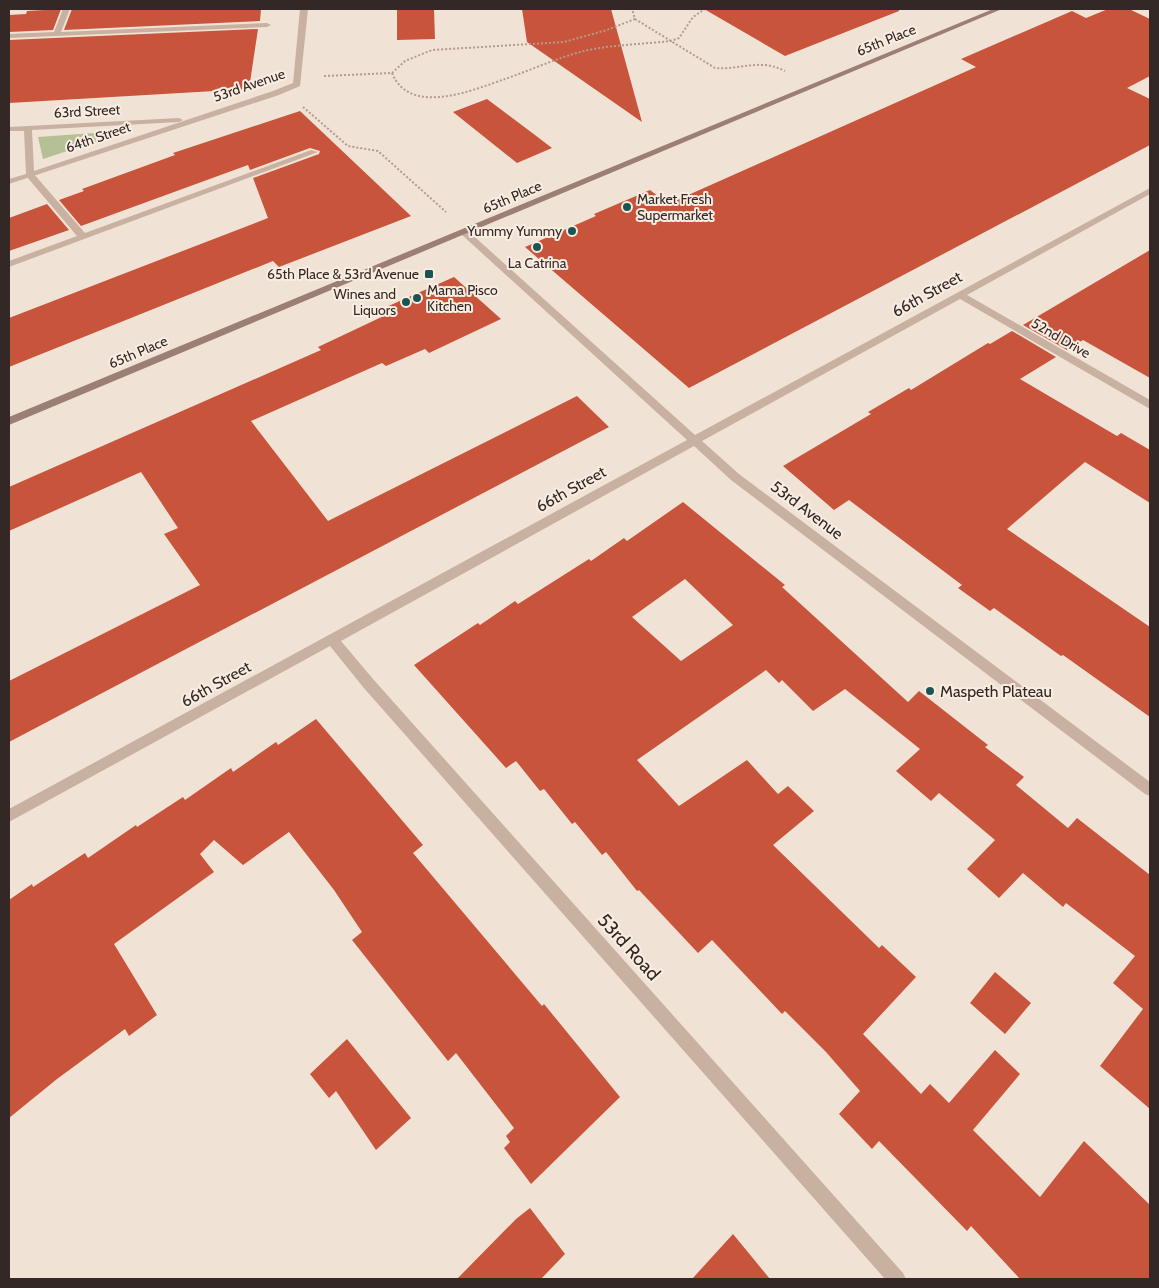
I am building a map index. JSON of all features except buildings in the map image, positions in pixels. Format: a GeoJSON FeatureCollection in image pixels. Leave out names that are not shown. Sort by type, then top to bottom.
{"type":"FeatureCollection","features":[{"type":"Feature","properties":{"kind":"street"},"geometry":{"type":"LineString","coordinates":[[57,34],[66,9]]}},
{"type":"Feature","properties":{"kind":"street","name":"53rd Avenue"},"geometry":{"type":"LineString","coordinates":[[196,119],[276,94],[297,84],[304,9]]}},
{"type":"Feature","properties":{"kind":"street","name":"65th Place"},"geometry":{"type":"LineString","coordinates":[[9,421],[464,232],[592,176],[998,9]]}},
{"type":"Feature","properties":{"kind":"street"},"geometry":{"type":"LineString","coordinates":[[9,36],[266,25]]}},
{"type":"Feature","properties":{"kind":"street","name":"63rd Street"},"geometry":{"type":"LineString","coordinates":[[9,129],[196,119]]}},
{"type":"Feature","properties":{"kind":"street","name":"64th Street"},"geometry":{"type":"LineString","coordinates":[[9,182],[196,119]]}},
{"type":"Feature","properties":{"kind":"street"},"geometry":{"type":"LineString","coordinates":[[28,128],[30,175],[83,237]]}},
{"type":"Feature","properties":{"kind":"street"},"geometry":{"type":"LineString","coordinates":[[9,264],[314,152]]}},
{"type":"Feature","properties":{"kind":"street","name":"66th Street"},"geometry":{"type":"LineString","coordinates":[[9,816],[1150,191]]}},
{"type":"Feature","properties":{"kind":"street","name":"53rd Avenue"},"geometry":{"type":"LineString","coordinates":[[464,232],[735,477],[1150,790]]}},
{"type":"Feature","properties":{"kind":"street","name":"52nd Drive"},"geometry":{"type":"LineString","coordinates":[[959,295],[1150,405]]}},
{"type":"Feature","properties":{"kind":"street","name":"53rd Road"},"geometry":{"type":"LineString","coordinates":[[332,639],[395,713],[897,1279]]}},
{"type":"Feature","properties":{"kind":"path"},"geometry":{"type":"LineString","coordinates":[[632,9],[635,19],[715,68],[726,70],[760,62],[771,64],[789,72]]}},
{"type":"Feature","properties":{"kind":"path"},"geometry":{"type":"LineString","coordinates":[[635,19],[607,30],[564,42],[432,50],[412,56],[397,66],[392,73],[393,80],[410,92],[423,96],[441,97],[461,94],[585,51],[671,41],[679,38],[693,17],[704,9]]}},
{"type":"Feature","properties":{"kind":"path"},"geometry":{"type":"LineString","coordinates":[[324,76],[392,73]]}},
{"type":"Feature","properties":{"kind":"path"},"geometry":{"type":"LineString","coordinates":[[301,106],[348,146],[378,151],[447,213]]}},
{"type":"Feature","properties":{"kind":"green space"},"geometry":{"type":"Polygon","coordinates":[[[108,132],[110,137],[43,159],[38,137],[108,132]]]}},
{"type":"Feature","properties":{"kind":"place","name":"Market Fresh Supermarket"},"geometry":{"type":"Point","coordinates":[627,207]}},
{"type":"Feature","properties":{"kind":"place","name":"Yummy Yummy"},"geometry":{"type":"Point","coordinates":[572,231]}},
{"type":"Feature","properties":{"kind":"place","name":"La Catrina"},"geometry":{"type":"Point","coordinates":[537,247]}},
{"type":"Feature","properties":{"kind":"place","name":"65th Place & 53rd Avenue"},"geometry":{"type":"Point","coordinates":[429,274]}},
{"type":"Feature","properties":{"kind":"place","name":"Mama Pisco Kitchen"},"geometry":{"type":"Point","coordinates":[417,298]}},
{"type":"Feature","properties":{"kind":"place","name":"Wines and Liquors"},"geometry":{"type":"Point","coordinates":[406,302]}},
{"type":"Feature","properties":{"kind":"place","name":"Maspeth Plateau"},"geometry":{"type":"Point","coordinates":[930,691]}}]}
